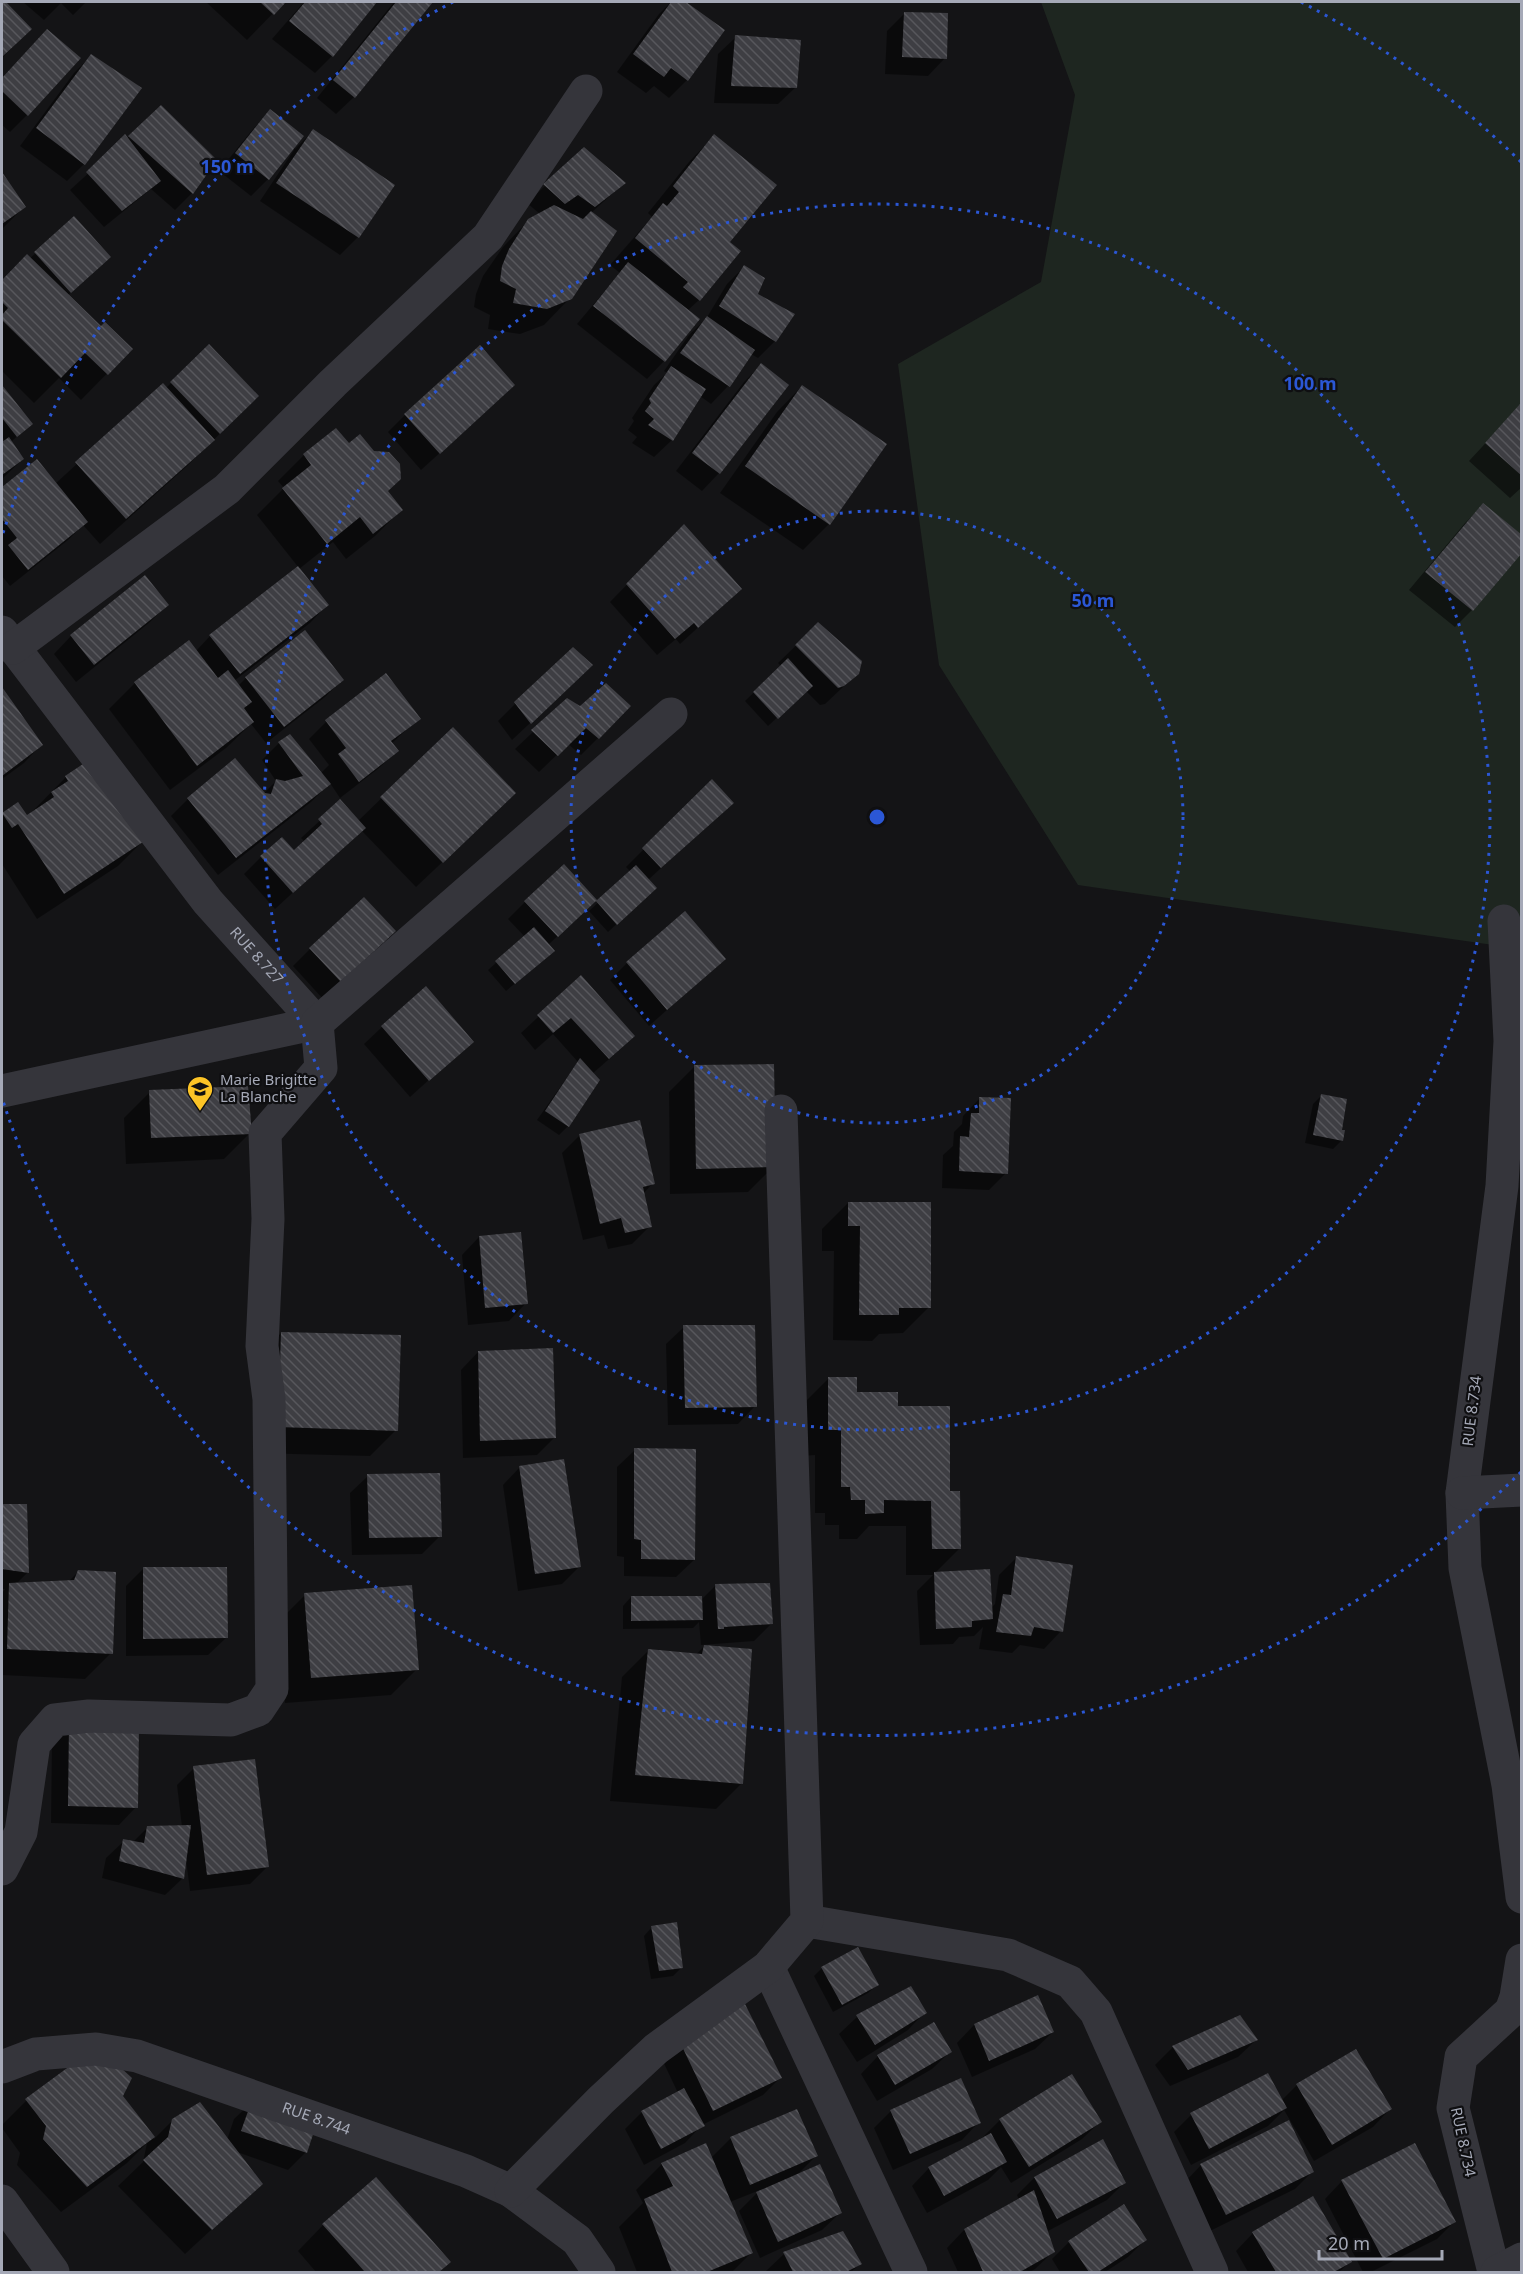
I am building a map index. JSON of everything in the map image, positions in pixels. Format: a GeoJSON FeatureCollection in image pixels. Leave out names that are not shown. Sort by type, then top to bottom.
{"type":"FeatureCollection","features":[{"type":"Feature","properties":{"kind":"street"},"geometry":{"type":"LineString","coordinates":[[7,640],[227,489],[333,383],[488,237],[586,91]]}},
{"type":"Feature","properties":{"kind":"street","name":"RUE 8.727"},"geometry":{"type":"LineString","coordinates":[[7,640],[208,902],[317,1023]]}},
{"type":"Feature","properties":{"kind":"street"},"geometry":{"type":"LineString","coordinates":[[2,1091],[317,1023],[671,714]]}},
{"type":"Feature","properties":{"kind":"street","name":"RUE 8.734"},"geometry":{"type":"LineString","coordinates":[[1504,921],[1510,1041],[1502,1186],[1462,1493],[1465,1568],[1508,1785],[1521,1897]]}},
{"type":"Feature","properties":{"kind":"street"},"geometry":{"type":"LineString","coordinates":[[2,1869],[21,1832],[34,1744],[55,1720],[89,1716],[231,1720],[258,1710],[272,1689],[269,1399],[262,1346],[268,1219],[265,1133],[321,1068],[317,1023]]}},
{"type":"Feature","properties":{"kind":"street"},"geometry":{"type":"LineString","coordinates":[[511,2191],[601,2100],[656,2049],[768,1967],[807,1921],[781,1111]]}},
{"type":"Feature","properties":{"kind":"street"},"geometry":{"type":"LineString","coordinates":[[1462,1493],[1521,1490]]}},
{"type":"Feature","properties":{"kind":"street"},"geometry":{"type":"LineString","coordinates":[[807,1921],[1008,1955],[1070,1982],[1095,2012],[1212,2272]]}},
{"type":"Feature","properties":{"kind":"street","name":"RUE 8.734"},"geometry":{"type":"LineString","coordinates":[[1495,2272],[1453,2108],[1461,2057],[1511,2011],[1516,1997],[1521,1960]]}},
{"type":"Feature","properties":{"kind":"street"},"geometry":{"type":"LineString","coordinates":[[768,1967],[911,2272]]}},
{"type":"Feature","properties":{"kind":"street","name":"RUE 8.744"},"geometry":{"type":"LineString","coordinates":[[2,2067],[36,2054],[96,2049],[137,2056],[466,2171],[511,2191],[577,2240],[599,2272]]}},
{"type":"Feature","properties":{"kind":"street"},"geometry":{"type":"LineString","coordinates":[[2,2201],[53,2272]]}},
{"type":"Feature","properties":{"kind":"street"},"geometry":{"type":"LineString","coordinates":[[1495,2272],[1521,2259]]}},
{"type":"Feature","properties":{"kind":"shaded area"},"geometry":{"type":"Polygon","coordinates":[[[1041,2],[1521,2],[1521,949],[1078,885],[939,665],[898,364],[1041,282],[1075,95],[1041,2]]]}},
{"type":"Feature","properties":{"kind":"building"},"geometry":{"type":"Polygon","coordinates":[[[2,2],[6,2],[32,29],[2,57],[2,2]]]}},
{"type":"Feature","properties":{"kind":"building"},"geometry":{"type":"Polygon","coordinates":[[[260,2],[286,2],[274,15],[260,2]]]}},
{"type":"Feature","properties":{"kind":"building"},"geometry":{"type":"Polygon","coordinates":[[[305,2],[377,2],[333,57],[289,21],[305,2]]]}},
{"type":"Feature","properties":{"kind":"building"},"geometry":{"type":"Polygon","coordinates":[[[396,2],[433,2],[355,98],[333,80],[396,2]]]}},
{"type":"Feature","properties":{"kind":"building"},"geometry":{"type":"Polygon","coordinates":[[[671,2],[686,2],[725,30],[688,81],[671,68],[664,77],[633,54],[671,2]]]}},
{"type":"Feature","properties":{"kind":"building"},"geometry":{"type":"Polygon","coordinates":[[[904,12],[948,13],[947,59],[902,57],[904,12]]]}},
{"type":"Feature","properties":{"kind":"building"},"geometry":{"type":"Polygon","coordinates":[[[47,29],[81,58],[28,116],[2,91],[2,78],[47,29]]]}},
{"type":"Feature","properties":{"kind":"building"},"geometry":{"type":"Polygon","coordinates":[[[735,35],[801,40],[797,88],[731,86],[735,35]]]}},
{"type":"Feature","properties":{"kind":"building"},"geometry":{"type":"Polygon","coordinates":[[[91,54],[142,88],[85,165],[36,128],[91,54]]]}},
{"type":"Feature","properties":{"kind":"building"},"geometry":{"type":"Polygon","coordinates":[[[161,105],[217,160],[193,194],[128,136],[161,105]]]}},
{"type":"Feature","properties":{"kind":"building"},"geometry":{"type":"Polygon","coordinates":[[[270,109],[304,136],[269,180],[235,153],[270,109]]]}},
{"type":"Feature","properties":{"kind":"building"},"geometry":{"type":"Polygon","coordinates":[[[313,129],[395,185],[359,238],[276,183],[313,129]]]}},
{"type":"Feature","properties":{"kind":"building"},"geometry":{"type":"Polygon","coordinates":[[[125,134],[161,181],[122,211],[86,172],[125,134]]]}},
{"type":"Feature","properties":{"kind":"building"},"geometry":{"type":"Polygon","coordinates":[[[714,134],[777,185],[730,242],[741,251],[700,301],[683,287],[688,282],[635,238],[663,203],[667,206],[679,192],[673,186],[714,134]]]}},
{"type":"Feature","properties":{"kind":"building"},"geometry":{"type":"Polygon","coordinates":[[[584,147],[626,183],[595,207],[578,195],[565,204],[543,184],[584,147]]]}},
{"type":"Feature","properties":{"kind":"building"},"geometry":{"type":"Polygon","coordinates":[[[2,172],[26,207],[2,224],[2,172]]]}},
{"type":"Feature","properties":{"kind":"building"},"geometry":{"type":"Polygon","coordinates":[[[554,205],[583,219],[591,211],[617,231],[572,299],[547,309],[513,303],[516,289],[500,281],[502,266],[509,249],[528,219],[554,205]]]}},
{"type":"Feature","properties":{"kind":"building"},"geometry":{"type":"Polygon","coordinates":[[[74,216],[111,257],[71,293],[34,252],[74,216]]]}},
{"type":"Feature","properties":{"kind":"building"},"geometry":{"type":"Polygon","coordinates":[[[27,254],[101,326],[105,322],[133,349],[108,375],[85,353],[61,378],[2,320],[2,315],[8,308],[2,302],[2,280],[27,254]]]}},
{"type":"Feature","properties":{"kind":"building"},"geometry":{"type":"Polygon","coordinates":[[[628,262],[700,319],[665,362],[593,306],[628,262]]]}},
{"type":"Feature","properties":{"kind":"building"},"geometry":{"type":"Polygon","coordinates":[[[744,265],[765,278],[758,294],[795,314],[776,342],[719,306],[744,265]]]}},
{"type":"Feature","properties":{"kind":"building"},"geometry":{"type":"Polygon","coordinates":[[[707,316],[755,350],[730,387],[680,353],[707,316]]]}},
{"type":"Feature","properties":{"kind":"building"},"geometry":{"type":"Polygon","coordinates":[[[209,344],[259,396],[220,434],[170,382],[209,344]]]}},
{"type":"Feature","properties":{"kind":"building"},"geometry":{"type":"Polygon","coordinates":[[[480,345],[515,385],[440,454],[404,414],[480,345]]]}},
{"type":"Feature","properties":{"kind":"building"},"geometry":{"type":"Polygon","coordinates":[[[761,363],[789,385],[720,474],[692,453],[761,363]]]}},
{"type":"Feature","properties":{"kind":"building"},"geometry":{"type":"Polygon","coordinates":[[[671,366],[706,389],[673,441],[648,425],[654,419],[645,411],[651,403],[649,399],[671,366]]]}},
{"type":"Feature","properties":{"kind":"building"},"geometry":{"type":"Polygon","coordinates":[[[163,383],[215,440],[126,519],[75,462],[163,383]]]}},
{"type":"Feature","properties":{"kind":"building"},"geometry":{"type":"Polygon","coordinates":[[[2,385],[33,424],[17,437],[2,418],[2,385]]]}},
{"type":"Feature","properties":{"kind":"building"},"geometry":{"type":"Polygon","coordinates":[[[802,385],[887,444],[830,525],[745,466],[802,385]]]}},
{"type":"Feature","properties":{"kind":"building"},"geometry":{"type":"Polygon","coordinates":[[[1520,404],[1522,405],[1522,476],[1485,443],[1520,404]]]}},
{"type":"Feature","properties":{"kind":"building"},"geometry":{"type":"Polygon","coordinates":[[[336,428],[349,443],[360,434],[374,451],[389,452],[400,464],[401,479],[388,491],[403,510],[373,534],[360,517],[327,544],[282,488],[311,465],[303,454],[336,428]]]}},
{"type":"Feature","properties":{"kind":"building"},"geometry":{"type":"Polygon","coordinates":[[[9,437],[24,459],[2,475],[2,442],[9,437]]]}},
{"type":"Feature","properties":{"kind":"building"},"geometry":{"type":"Polygon","coordinates":[[[37,459],[88,522],[28,570],[8,545],[17,538],[2,519],[2,487],[37,459]]]}},
{"type":"Feature","properties":{"kind":"building"},"geometry":{"type":"Polygon","coordinates":[[[1483,503],[1522,535],[1522,553],[1473,611],[1425,572],[1483,503]]]}},
{"type":"Feature","properties":{"kind":"building"},"geometry":{"type":"Polygon","coordinates":[[[684,524],[742,589],[698,628],[694,623],[675,639],[626,584],[684,524]]]}},
{"type":"Feature","properties":{"kind":"building"},"geometry":{"type":"Polygon","coordinates":[[[298,566],[329,605],[240,674],[209,635],[298,566]]]}},
{"type":"Feature","properties":{"kind":"building"},"geometry":{"type":"Polygon","coordinates":[[[145,575],[169,605],[94,665],[70,635],[145,575]]]}},
{"type":"Feature","properties":{"kind":"building"},"geometry":{"type":"Polygon","coordinates":[[[818,622],[862,661],[859,674],[844,686],[838,688],[795,645],[818,622]]]}},
{"type":"Feature","properties":{"kind":"building"},"geometry":{"type":"Polygon","coordinates":[[[305,630],[344,680],[284,727],[245,677],[305,630]]]}},
{"type":"Feature","properties":{"kind":"building"},"geometry":{"type":"Polygon","coordinates":[[[189,640],[218,678],[228,670],[252,702],[244,708],[254,722],[197,766],[134,682],[189,640]]]}},
{"type":"Feature","properties":{"kind":"building"},"geometry":{"type":"Polygon","coordinates":[[[573,647],[593,665],[531,724],[514,702],[573,647]]]}},
{"type":"Feature","properties":{"kind":"building"},"geometry":{"type":"Polygon","coordinates":[[[788,658],[813,686],[778,719],[753,692],[788,658]]]}},
{"type":"Feature","properties":{"kind":"building"},"geometry":{"type":"Polygon","coordinates":[[[386,673],[421,719],[391,741],[399,751],[359,782],[338,754],[346,748],[325,720],[386,673]]]}},
{"type":"Feature","properties":{"kind":"building"},"geometry":{"type":"Polygon","coordinates":[[[606,683],[631,706],[599,739],[586,728],[558,756],[531,730],[567,698],[580,706],[606,683]]]}},
{"type":"Feature","properties":{"kind":"building"},"geometry":{"type":"Polygon","coordinates":[[[2,687],[43,745],[2,776],[2,687]]]}},
{"type":"Feature","properties":{"kind":"building"},"geometry":{"type":"Polygon","coordinates":[[[453,727],[516,793],[443,863],[380,797],[453,727]]]}},
{"type":"Feature","properties":{"kind":"building"},"geometry":{"type":"Polygon","coordinates":[[[290,734],[331,784],[236,858],[187,798],[235,758],[265,793],[271,794],[276,779],[285,781],[303,776],[278,742],[290,734]]]}},
{"type":"Feature","properties":{"kind":"building"},"geometry":{"type":"Polygon","coordinates":[[[92,758],[146,840],[64,894],[18,824],[12,828],[2,813],[18,802],[27,815],[54,797],[51,792],[68,781],[65,776],[92,758]]]}},
{"type":"Feature","properties":{"kind":"building"},"geometry":{"type":"Polygon","coordinates":[[[712,779],[734,803],[661,868],[642,848],[712,779]]]}},
{"type":"Feature","properties":{"kind":"building"},"geometry":{"type":"Polygon","coordinates":[[[340,799],[366,828],[293,893],[260,856],[282,837],[294,850],[322,824],[318,819],[340,799]]]}},
{"type":"Feature","properties":{"kind":"building"},"geometry":{"type":"Polygon","coordinates":[[[564,864],[597,900],[636,865],[657,888],[617,925],[596,901],[558,937],[524,901],[564,864]]]}},
{"type":"Feature","properties":{"kind":"building"},"geometry":{"type":"Polygon","coordinates":[[[364,897],[396,931],[341,982],[309,948],[364,897]]]}},
{"type":"Feature","properties":{"kind":"building"},"geometry":{"type":"Polygon","coordinates":[[[685,911],[726,959],[667,1010],[626,962],[685,911]]]}},
{"type":"Feature","properties":{"kind":"building"},"geometry":{"type":"Polygon","coordinates":[[[534,927],[555,951],[515,984],[495,961],[534,927]]]}},
{"type":"Feature","properties":{"kind":"building"},"geometry":{"type":"Polygon","coordinates":[[[581,975],[635,1036],[609,1059],[571,1018],[553,1033],[537,1015],[581,975]]]}},
{"type":"Feature","properties":{"kind":"building"},"geometry":{"type":"Polygon","coordinates":[[[426,986],[474,1042],[429,1081],[381,1026],[426,986]]]}},
{"type":"Feature","properties":{"kind":"building"},"geometry":{"type":"Polygon","coordinates":[[[580,1058],[600,1080],[569,1127],[545,1111],[580,1058]]]}},
{"type":"Feature","properties":{"kind":"building"},"geometry":{"type":"Polygon","coordinates":[[[774,1064],[776,1167],[696,1169],[694,1065],[774,1064]]]}},
{"type":"Feature","properties":{"kind":"building","name":"Marie Brigitte La Blanche"},"geometry":{"type":"Polygon","coordinates":[[[248,1086],[252,1134],[151,1138],[149,1090],[248,1086]]]}},
{"type":"Feature","properties":{"kind":"building"},"geometry":{"type":"Polygon","coordinates":[[[1321,1094],[1347,1099],[1342,1130],[1345,1130],[1343,1141],[1313,1135],[1321,1094]]]}},
{"type":"Feature","properties":{"kind":"building"},"geometry":{"type":"Polygon","coordinates":[[[979,1097],[1011,1098],[1008,1174],[959,1171],[960,1136],[969,1137],[971,1113],[979,1113],[979,1097]]]}},
{"type":"Feature","properties":{"kind":"building"},"geometry":{"type":"Polygon","coordinates":[[[640,1120],[655,1184],[643,1187],[652,1227],[625,1233],[621,1218],[600,1224],[579,1134],[640,1120]]]}},
{"type":"Feature","properties":{"kind":"building"},"geometry":{"type":"Polygon","coordinates":[[[848,1202],[931,1202],[931,1308],[899,1308],[899,1315],[859,1315],[860,1226],[848,1226],[848,1202]]]}},
{"type":"Feature","properties":{"kind":"building"},"geometry":{"type":"Polygon","coordinates":[[[521,1232],[528,1304],[485,1308],[479,1236],[521,1232]]]}},
{"type":"Feature","properties":{"kind":"building"},"geometry":{"type":"Polygon","coordinates":[[[683,1325],[755,1325],[757,1407],[685,1408],[683,1325]]]}},
{"type":"Feature","properties":{"kind":"building"},"geometry":{"type":"Polygon","coordinates":[[[281,1332],[401,1335],[398,1431],[278,1427],[281,1332]]]}},
{"type":"Feature","properties":{"kind":"building"},"geometry":{"type":"Polygon","coordinates":[[[553,1348],[556,1438],[480,1441],[478,1351],[553,1348]]]}},
{"type":"Feature","properties":{"kind":"building"},"geometry":{"type":"Polygon","coordinates":[[[828,1377],[857,1377],[857,1392],[898,1392],[898,1406],[950,1406],[950,1491],[960,1491],[961,1549],[932,1549],[931,1501],[884,1500],[884,1513],[865,1514],[865,1500],[851,1500],[850,1487],[841,1487],[841,1430],[828,1430],[828,1377]]]}},
{"type":"Feature","properties":{"kind":"building"},"geometry":{"type":"Polygon","coordinates":[[[634,1448],[696,1449],[695,1560],[641,1559],[641,1540],[634,1539],[634,1448]]]}},
{"type":"Feature","properties":{"kind":"building"},"geometry":{"type":"Polygon","coordinates":[[[564,1459],[581,1567],[535,1574],[519,1466],[564,1459]]]}},
{"type":"Feature","properties":{"kind":"building"},"geometry":{"type":"Polygon","coordinates":[[[440,1473],[442,1537],[369,1538],[367,1474],[440,1473]]]}},
{"type":"Feature","properties":{"kind":"building"},"geometry":{"type":"Polygon","coordinates":[[[2,1504],[27,1504],[29,1573],[2,1569],[2,1504]]]}},
{"type":"Feature","properties":{"kind":"building"},"geometry":{"type":"Polygon","coordinates":[[[1016,1556],[1073,1565],[1063,1632],[1034,1627],[1031,1636],[996,1632],[1003,1594],[1011,1595],[1016,1556]]]}},
{"type":"Feature","properties":{"kind":"building"},"geometry":{"type":"Polygon","coordinates":[[[143,1567],[227,1567],[228,1638],[143,1639],[143,1567]]]}},
{"type":"Feature","properties":{"kind":"building"},"geometry":{"type":"Polygon","coordinates":[[[990,1569],[993,1619],[972,1621],[972,1627],[936,1629],[934,1572],[990,1569]]]}},
{"type":"Feature","properties":{"kind":"building"},"geometry":{"type":"Polygon","coordinates":[[[78,1570],[116,1572],[113,1654],[7,1649],[9,1583],[74,1580],[78,1570]]]}},
{"type":"Feature","properties":{"kind":"building"},"geometry":{"type":"Polygon","coordinates":[[[770,1583],[773,1624],[718,1629],[715,1584],[770,1583]]]}},
{"type":"Feature","properties":{"kind":"building"},"geometry":{"type":"Polygon","coordinates":[[[412,1585],[419,1670],[311,1678],[304,1593],[412,1585]]]}},
{"type":"Feature","properties":{"kind":"building"},"geometry":{"type":"Polygon","coordinates":[[[631,1596],[702,1596],[703,1620],[631,1621],[631,1596]]]}},
{"type":"Feature","properties":{"kind":"building"},"geometry":{"type":"Polygon","coordinates":[[[704,1645],[752,1649],[743,1784],[635,1775],[648,1649],[702,1654],[704,1645]]]}},
{"type":"Feature","properties":{"kind":"building"},"geometry":{"type":"Polygon","coordinates":[[[69,1723],[139,1724],[138,1808],[68,1806],[69,1723]]]}},
{"type":"Feature","properties":{"kind":"building"},"geometry":{"type":"Polygon","coordinates":[[[255,1759],[269,1867],[207,1875],[193,1766],[255,1759]]]}},
{"type":"Feature","properties":{"kind":"building"},"geometry":{"type":"Polygon","coordinates":[[[191,1825],[184,1879],[119,1861],[123,1839],[144,1843],[147,1826],[191,1825]]]}},
{"type":"Feature","properties":{"kind":"building"},"geometry":{"type":"Polygon","coordinates":[[[677,1922],[683,1968],[659,1971],[651,1926],[677,1922]]]}},
{"type":"Feature","properties":{"kind":"building"},"geometry":{"type":"Polygon","coordinates":[[[858,1947],[879,1985],[842,2005],[821,1967],[858,1947]]]}},
{"type":"Feature","properties":{"kind":"building"},"geometry":{"type":"Polygon","coordinates":[[[911,1986],[927,2013],[875,2045],[856,2015],[911,1986]]]}},
{"type":"Feature","properties":{"kind":"building"},"geometry":{"type":"Polygon","coordinates":[[[1038,1995],[1054,2032],[989,2061],[974,2024],[1038,1995]]]}},
{"type":"Feature","properties":{"kind":"building"},"geometry":{"type":"Polygon","coordinates":[[[745,2004],[782,2078],[713,2111],[677,2036],[745,2004]]]}},
{"type":"Feature","properties":{"kind":"building"},"geometry":{"type":"Polygon","coordinates":[[[1240,2015],[1258,2040],[1188,2070],[1172,2046],[1240,2015]]]}},
{"type":"Feature","properties":{"kind":"building"},"geometry":{"type":"Polygon","coordinates":[[[934,2022],[952,2052],[895,2085],[877,2055],[934,2022]]]}},
{"type":"Feature","properties":{"kind":"building"},"geometry":{"type":"Polygon","coordinates":[[[97,2046],[132,2078],[123,2096],[155,2137],[87,2187],[43,2139],[46,2126],[25,2099],[97,2046]]]}},
{"type":"Feature","properties":{"kind":"building"},"geometry":{"type":"Polygon","coordinates":[[[1356,2049],[1392,2109],[1332,2145],[1296,2084],[1356,2049]]]}},
{"type":"Feature","properties":{"kind":"building"},"geometry":{"type":"Polygon","coordinates":[[[1268,2073],[1287,2108],[1209,2149],[1190,2113],[1268,2073]]]}},
{"type":"Feature","properties":{"kind":"building"},"geometry":{"type":"Polygon","coordinates":[[[1072,2074],[1102,2122],[1029,2167],[999,2119],[1072,2074]]]}},
{"type":"Feature","properties":{"kind":"building"},"geometry":{"type":"Polygon","coordinates":[[[961,2078],[981,2123],[910,2154],[890,2110],[961,2078]]]}},
{"type":"Feature","properties":{"kind":"building"},"geometry":{"type":"Polygon","coordinates":[[[684,2088],[705,2126],[661,2149],[641,2111],[684,2088]]]}},
{"type":"Feature","properties":{"kind":"building"},"geometry":{"type":"Polygon","coordinates":[[[252,2100],[317,2122],[307,2153],[241,2131],[252,2100]]]}},
{"type":"Feature","properties":{"kind":"building"},"geometry":{"type":"Polygon","coordinates":[[[200,2102],[263,2184],[212,2230],[143,2160],[168,2137],[172,2119],[200,2102]]]}},
{"type":"Feature","properties":{"kind":"building"},"geometry":{"type":"Polygon","coordinates":[[[797,2109],[818,2156],[750,2185],[730,2137],[797,2109]]]}},
{"type":"Feature","properties":{"kind":"building"},"geometry":{"type":"Polygon","coordinates":[[[1289,2120],[1314,2172],[1226,2215],[1200,2164],[1289,2120]]]}},
{"type":"Feature","properties":{"kind":"building"},"geometry":{"type":"Polygon","coordinates":[[[991,2133],[1007,2162],[944,2196],[928,2167],[991,2133]]]}},
{"type":"Feature","properties":{"kind":"building"},"geometry":{"type":"Polygon","coordinates":[[[1103,2139],[1126,2183],[1057,2219],[1034,2177],[1103,2139]]]}},
{"type":"Feature","properties":{"kind":"building"},"geometry":{"type":"Polygon","coordinates":[[[706,2143],[753,2253],[707,2272],[672,2272],[644,2199],[673,2186],[661,2163],[706,2143]]]}},
{"type":"Feature","properties":{"kind":"building"},"geometry":{"type":"Polygon","coordinates":[[[1415,2143],[1456,2222],[1383,2259],[1341,2180],[1415,2143]]]}},
{"type":"Feature","properties":{"kind":"building"},"geometry":{"type":"Polygon","coordinates":[[[820,2164],[842,2213],[778,2242],[756,2192],[820,2164]]]}},
{"type":"Feature","properties":{"kind":"building"},"geometry":{"type":"Polygon","coordinates":[[[376,2177],[451,2262],[439,2272],[365,2272],[322,2224],[376,2177]]]}},
{"type":"Feature","properties":{"kind":"building"},"geometry":{"type":"Polygon","coordinates":[[[1034,2190],[1055,2252],[1020,2272],[983,2272],[964,2229],[1034,2190]]]}},
{"type":"Feature","properties":{"kind":"building"},"geometry":{"type":"Polygon","coordinates":[[[1313,2196],[1352,2262],[1334,2272],[1276,2272],[1252,2232],[1313,2196]]]}},
{"type":"Feature","properties":{"kind":"building"},"geometry":{"type":"Polygon","coordinates":[[[1124,2204],[1147,2240],[1098,2272],[1089,2272],[1068,2241],[1124,2204]]]}},
{"type":"Feature","properties":{"kind":"building"},"geometry":{"type":"Polygon","coordinates":[[[843,2231],[862,2264],[846,2272],[793,2272],[783,2252],[843,2231]]]}},
{"type":"Feature","properties":{"kind":"place","name":"Marie Brigitte La Blanche"},"geometry":{"type":"Point","coordinates":[200,1112]}}]}
